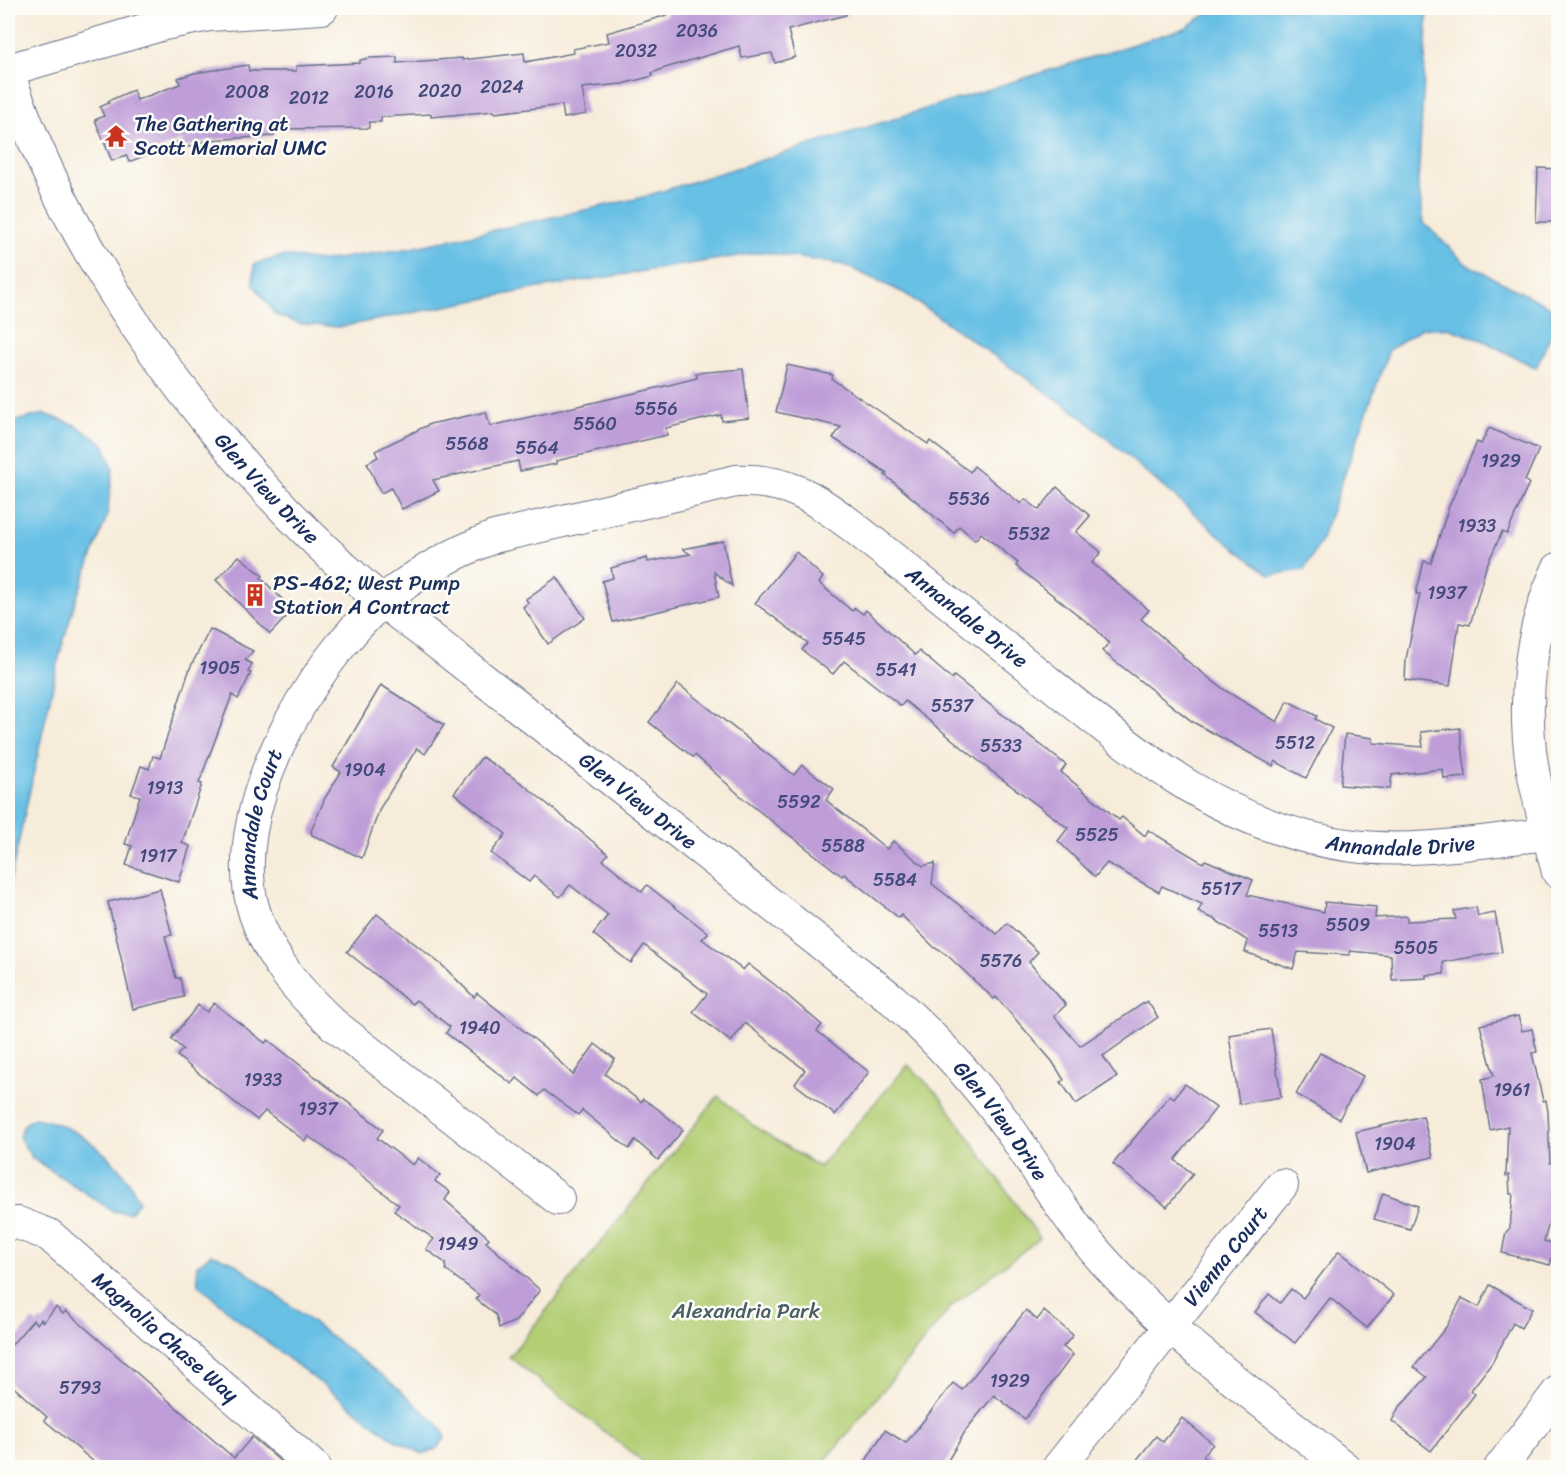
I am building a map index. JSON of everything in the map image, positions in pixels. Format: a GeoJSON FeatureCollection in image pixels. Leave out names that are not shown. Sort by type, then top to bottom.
{"type":"FeatureCollection","features":[{"type":"Feature","properties":{"kind":"street"},"geometry":{"type":"LineString","coordinates":[[8,71],[164,24],[209,15],[322,8]]}},
{"type":"Feature","properties":{"kind":"street","name":"Glen View Drive"},"geometry":{"type":"LineString","coordinates":[[8,71],[27,130],[49,178],[106,279],[148,343],[206,421],[256,479],[361,583],[892,999],[929,1032],[971,1078],[1009,1128],[1055,1199],[1102,1259],[1170,1327],[1345,1467]]}},
{"type":"Feature","properties":{"kind":"street","name":"Annandale Drive"},"geometry":{"type":"LineString","coordinates":[[383,601],[416,575],[458,551],[494,537],[736,481],[759,480],[787,486],[808,494],[851,525],[1160,770],[1211,800],[1264,824],[1316,840],[1355,846],[1403,849],[1549,834]]}},
{"type":"Feature","properties":{"kind":"street"},"geometry":{"type":"LineString","coordinates":[[1558,569],[1541,613],[1531,661],[1528,718],[1532,766],[1558,872]]}},
{"type":"Feature","properties":{"kind":"street","name":"Annandale Court"},"geometry":{"type":"LineString","coordinates":[[383,601],[348,637],[321,671],[279,746],[255,806],[249,834],[248,870],[254,912],[277,962],[303,995],[333,1024],[558,1199]]}},
{"type":"Feature","properties":{"kind":"street","name":"Vienna Court"},"geometry":{"type":"LineString","coordinates":[[1058,1467],[1282,1185]]}},
{"type":"Feature","properties":{"kind":"street","name":"Magnolia Chase Way"},"geometry":{"type":"LineString","coordinates":[[8,1224],[25,1224],[49,1234],[315,1467]]}},
{"type":"Feature","properties":{"kind":"street"},"geometry":{"type":"LineString","coordinates":[[1500,1467],[1558,1392]]}},
{"type":"Feature","properties":{"kind":"green space","name":"Alexandria Park"},"geometry":{"type":"Polygon","coordinates":[[[908,1065],[939,1095],[1040,1238],[953,1305],[820,1467],[650,1467],[509,1357],[718,1096],[755,1127],[819,1167],[908,1065]]]}},
{"type":"Feature","properties":{"kind":"water"},"geometry":{"type":"Polygon","coordinates":[[[1215,8],[1428,8],[1418,183],[1424,223],[1466,264],[1550,307],[1554,328],[1536,368],[1482,340],[1447,328],[1422,328],[1389,350],[1320,543],[1304,570],[1270,575],[1227,542],[1082,417],[904,293],[844,265],[763,252],[539,288],[340,327],[301,324],[276,315],[253,284],[254,264],[284,256],[322,261],[411,248],[640,198],[1185,28],[1215,8]]]}},
{"type":"Feature","properties":{"kind":"water"},"geometry":{"type":"Polygon","coordinates":[[[44,414],[75,425],[104,444],[113,468],[107,516],[74,605],[60,653],[8,890],[8,426],[12,422],[44,414]]]}},
{"type":"Feature","properties":{"kind":"water"},"geometry":{"type":"Polygon","coordinates":[[[34,1118],[66,1128],[97,1147],[122,1172],[139,1202],[129,1213],[113,1211],[32,1158],[19,1137],[24,1125],[34,1118]]]}},
{"type":"Feature","properties":{"kind":"water"},"geometry":{"type":"Polygon","coordinates":[[[211,1254],[233,1262],[389,1381],[437,1423],[446,1437],[436,1449],[423,1454],[395,1440],[242,1323],[198,1284],[197,1265],[211,1254]]]}},
{"type":"Feature","properties":{"kind":"building"},"geometry":{"type":"Polygon","coordinates":[[[682,8],[845,8],[846,15],[788,30],[795,57],[775,63],[772,53],[742,58],[739,46],[665,68],[652,73],[653,76],[622,84],[582,88],[586,114],[564,118],[562,105],[495,113],[494,111],[431,117],[431,114],[381,117],[381,122],[369,122],[369,128],[274,129],[274,136],[209,140],[185,148],[182,140],[129,162],[126,155],[112,161],[95,120],[104,116],[100,107],[109,103],[108,101],[133,90],[137,100],[180,84],[178,78],[194,73],[248,65],[249,71],[296,71],[296,66],[360,63],[360,60],[370,58],[397,57],[397,63],[462,58],[462,60],[524,53],[525,62],[574,53],[573,49],[609,42],[607,33],[667,15],[666,12],[682,8]]]}},
{"type":"Feature","properties":{"kind":"building"},"geometry":{"type":"Polygon","coordinates":[[[1538,168],[1558,169],[1558,222],[1536,222],[1538,168]]]}},
{"type":"Feature","properties":{"kind":"building"},"geometry":{"type":"Polygon","coordinates":[[[787,365],[833,375],[832,379],[928,444],[930,441],[970,472],[974,466],[1021,504],[1025,499],[1039,510],[1057,487],[1090,516],[1076,532],[1101,552],[1092,563],[1149,610],[1141,619],[1183,655],[1182,657],[1226,691],[1277,722],[1288,701],[1317,716],[1315,719],[1332,728],[1306,778],[1275,761],[1273,766],[1193,722],[1102,651],[1109,643],[1097,630],[1016,566],[1018,563],[981,533],[975,540],[959,526],[954,533],[885,475],[887,473],[833,438],[841,427],[776,412],[787,365]]]}},
{"type":"Feature","properties":{"kind":"building"},"geometry":{"type":"Polygon","coordinates":[[[743,369],[749,418],[722,421],[721,415],[666,428],[667,435],[556,461],[556,464],[520,471],[518,461],[433,480],[439,491],[402,509],[391,488],[381,493],[367,463],[378,457],[375,451],[430,424],[486,412],[490,426],[697,378],[696,373],[743,369]]]}},
{"type":"Feature","properties":{"kind":"building"},"geometry":{"type":"Polygon","coordinates":[[[1489,428],[1539,449],[1525,481],[1529,483],[1507,534],[1502,532],[1486,567],[1470,625],[1459,623],[1450,686],[1405,680],[1406,659],[1420,594],[1416,594],[1424,561],[1431,563],[1448,509],[1477,442],[1481,444],[1489,428]]]}},
{"type":"Feature","properties":{"kind":"building"},"geometry":{"type":"Polygon","coordinates":[[[723,541],[732,586],[714,572],[719,597],[613,622],[602,581],[613,578],[611,568],[647,558],[648,562],[690,554],[683,549],[723,541]]]}},
{"type":"Feature","properties":{"kind":"building"},"geometry":{"type":"Polygon","coordinates":[[[796,552],[823,577],[819,583],[852,611],[855,608],[863,614],[866,610],[915,655],[919,651],[952,679],[954,676],[1066,765],[1061,772],[1119,820],[1122,817],[1145,836],[1148,830],[1203,863],[1205,860],[1253,880],[1247,895],[1324,912],[1325,902],[1376,907],[1375,918],[1407,916],[1407,921],[1456,919],[1454,911],[1476,907],[1478,916],[1495,913],[1502,952],[1443,962],[1444,974],[1426,975],[1426,978],[1392,980],[1391,955],[1350,951],[1350,955],[1298,952],[1293,969],[1245,952],[1248,941],[1214,919],[1198,912],[1202,904],[1162,886],[1159,892],[1107,863],[1095,877],[1058,841],[1068,828],[990,770],[905,701],[901,706],[844,661],[833,674],[802,650],[808,643],[755,603],[796,552]]]}},
{"type":"Feature","properties":{"kind":"building","name":"PS-462; West Pump Station A Contract"},"geometry":{"type":"Polygon","coordinates":[[[239,556],[263,576],[261,578],[293,610],[270,634],[216,580],[239,556]]]}},
{"type":"Feature","properties":{"kind":"building"},"geometry":{"type":"Polygon","coordinates":[[[557,577],[585,618],[548,644],[523,607],[528,603],[526,599],[557,577]]]}},
{"type":"Feature","properties":{"kind":"building"},"geometry":{"type":"Polygon","coordinates":[[[210,629],[253,651],[245,660],[252,664],[248,672],[251,673],[238,699],[232,695],[199,783],[202,784],[182,843],[190,846],[179,882],[126,865],[132,846],[125,844],[140,796],[131,794],[141,766],[149,769],[153,756],[160,758],[190,668],[210,629]]]}},
{"type":"Feature","properties":{"kind":"building"},"geometry":{"type":"Polygon","coordinates":[[[678,684],[794,775],[802,765],[834,789],[826,800],[887,849],[893,841],[923,866],[935,863],[932,884],[997,934],[1007,923],[1038,952],[1029,962],[1066,1005],[1054,1016],[1080,1046],[1147,1001],[1158,1017],[1103,1056],[1117,1077],[1076,1104],[1061,1082],[1064,1080],[1052,1061],[996,997],[994,999],[901,915],[899,918],[844,874],[842,876],[745,800],[695,755],[693,757],[649,722],[678,684]]]}},
{"type":"Feature","properties":{"kind":"building"},"geometry":{"type":"Polygon","coordinates":[[[381,685],[444,725],[425,754],[417,748],[380,808],[362,858],[312,835],[311,831],[325,798],[341,772],[333,767],[381,685]]]}},
{"type":"Feature","properties":{"kind":"building"},"geometry":{"type":"Polygon","coordinates":[[[1460,728],[1466,777],[1444,779],[1443,769],[1392,775],[1390,789],[1340,785],[1345,734],[1373,738],[1373,743],[1423,747],[1421,732],[1460,728]]]}},
{"type":"Feature","properties":{"kind":"building"},"geometry":{"type":"Polygon","coordinates":[[[482,757],[523,784],[608,854],[603,860],[642,892],[647,885],[708,933],[702,939],[743,970],[748,964],[775,985],[822,1025],[817,1031],[869,1072],[835,1115],[795,1084],[805,1070],[745,1023],[731,1042],[693,1012],[707,994],[644,945],[631,963],[593,934],[608,915],[570,885],[560,897],[534,876],[529,882],[491,853],[506,834],[454,793],[482,757]]]}},
{"type":"Feature","properties":{"kind":"building"},"geometry":{"type":"Polygon","coordinates":[[[160,889],[172,935],[165,936],[176,978],[180,978],[184,997],[133,1009],[108,902],[160,889]]]}},
{"type":"Feature","properties":{"kind":"building"},"geometry":{"type":"Polygon","coordinates":[[[377,914],[443,966],[474,997],[477,993],[550,1052],[573,1075],[595,1044],[615,1059],[605,1074],[641,1102],[643,1099],[658,1109],[683,1130],[658,1160],[635,1140],[629,1149],[582,1110],[578,1115],[544,1090],[539,1096],[517,1078],[512,1084],[446,1033],[450,1027],[416,1000],[412,1004],[347,952],[377,914]]]}},
{"type":"Feature","properties":{"kind":"building"},"geometry":{"type":"Polygon","coordinates":[[[214,1003],[265,1043],[268,1040],[383,1130],[377,1138],[413,1165],[418,1158],[440,1175],[435,1181],[450,1192],[445,1200],[489,1238],[486,1242],[540,1290],[516,1321],[499,1328],[496,1315],[476,1299],[479,1295],[446,1270],[445,1263],[426,1249],[434,1239],[394,1211],[399,1205],[351,1167],[308,1136],[305,1141],[265,1111],[257,1120],[177,1056],[183,1049],[171,1039],[198,1005],[207,1012],[214,1003]]]}},
{"type":"Feature","properties":{"kind":"building"},"geometry":{"type":"Polygon","coordinates":[[[1518,1016],[1522,1031],[1532,1029],[1537,1052],[1532,1053],[1543,1101],[1546,1100],[1548,1112],[1550,1163],[1558,1163],[1558,1189],[1544,1241],[1555,1244],[1550,1265],[1502,1253],[1506,1232],[1510,1228],[1513,1194],[1510,1194],[1509,1175],[1506,1176],[1508,1126],[1490,1130],[1482,1079],[1494,1076],[1480,1025],[1518,1016]]]}},
{"type":"Feature","properties":{"kind":"building"},"geometry":{"type":"Polygon","coordinates":[[[1271,1029],[1281,1097],[1239,1104],[1229,1035],[1271,1029]]]}},
{"type":"Feature","properties":{"kind":"building"},"geometry":{"type":"Polygon","coordinates":[[[1320,1053],[1363,1076],[1339,1119],[1296,1094],[1320,1053]]]}},
{"type":"Feature","properties":{"kind":"building"},"geometry":{"type":"Polygon","coordinates":[[[1185,1084],[1216,1108],[1175,1160],[1193,1174],[1167,1207],[1113,1164],[1170,1095],[1174,1098],[1185,1084]]]}},
{"type":"Feature","properties":{"kind":"building"},"geometry":{"type":"Polygon","coordinates":[[[1423,1116],[1433,1157],[1366,1173],[1356,1132],[1423,1116]]]}},
{"type":"Feature","properties":{"kind":"building"},"geometry":{"type":"Polygon","coordinates":[[[1383,1193],[1418,1206],[1410,1229],[1374,1219],[1383,1193]]]}},
{"type":"Feature","properties":{"kind":"building"},"geometry":{"type":"Polygon","coordinates":[[[1339,1251],[1394,1295],[1367,1328],[1330,1298],[1295,1343],[1255,1312],[1269,1294],[1280,1303],[1291,1289],[1303,1298],[1339,1251]]]}},
{"type":"Feature","properties":{"kind":"building"},"geometry":{"type":"Polygon","coordinates":[[[1490,1285],[1532,1309],[1521,1328],[1513,1323],[1492,1363],[1471,1390],[1475,1394],[1431,1451],[1392,1421],[1398,1409],[1427,1377],[1414,1367],[1446,1327],[1462,1298],[1479,1307],[1490,1285]]]}},
{"type":"Feature","properties":{"kind":"building"},"geometry":{"type":"Polygon","coordinates":[[[56,1307],[63,1314],[66,1311],[234,1458],[252,1437],[287,1467],[100,1467],[44,1420],[47,1417],[8,1382],[8,1349],[33,1320],[37,1324],[41,1319],[43,1322],[56,1307]]]}},
{"type":"Feature","properties":{"kind":"building"},"geometry":{"type":"Polygon","coordinates":[[[1026,1310],[1037,1320],[1044,1311],[1073,1335],[1063,1347],[1073,1355],[1025,1419],[994,1395],[966,1430],[944,1467],[862,1467],[885,1430],[906,1443],[953,1383],[962,1390],[1026,1310]]]}},
{"type":"Feature","properties":{"kind":"building"},"geometry":{"type":"Polygon","coordinates":[[[1182,1418],[1213,1444],[1203,1456],[1215,1467],[1131,1467],[1156,1436],[1163,1442],[1182,1418]]]}},
{"type":"Feature","properties":{"kind":"place","name":"The Gathering at Scott Memorial UMC"},"geometry":{"type":"Point","coordinates":[116,136]}},
{"type":"Feature","properties":{"kind":"place","name":"PS-462; West Pump Station A Contract"},"geometry":{"type":"Point","coordinates":[255,595]}}]}
